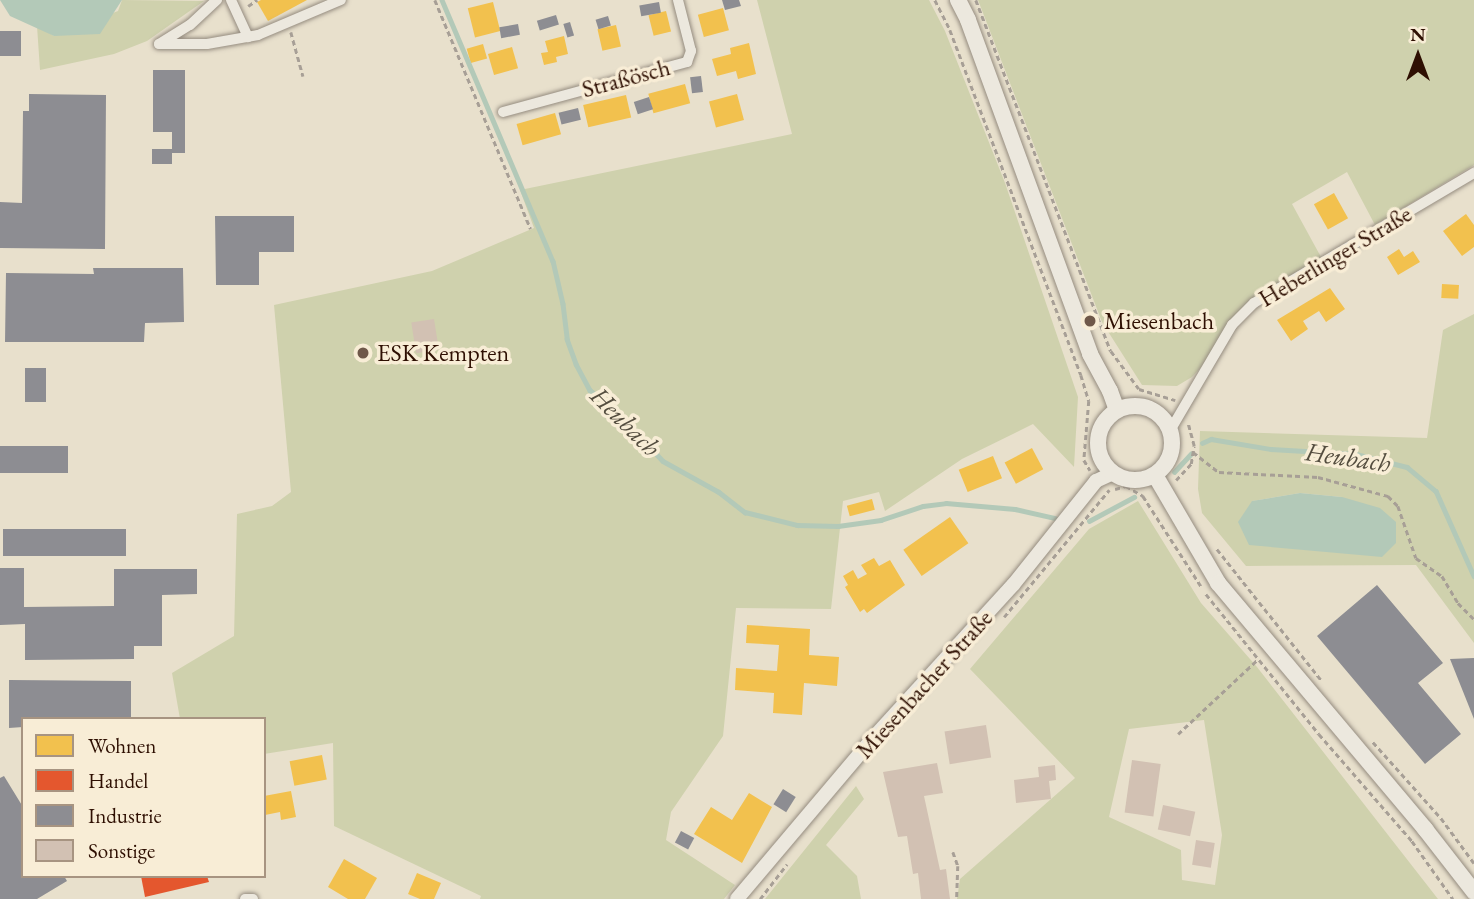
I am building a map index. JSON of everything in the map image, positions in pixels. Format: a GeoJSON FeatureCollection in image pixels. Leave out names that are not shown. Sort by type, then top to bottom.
{"type":"FeatureCollection","features":[{"type":"Feature","properties":{"kind":"main road"},"geometry":{"type":"LineString","coordinates":[[958,0],[968,20],[1086,344],[1117,410]]}},
{"type":"Feature","properties":{"kind":"main road"},"geometry":{"type":"LineString","coordinates":[[1140,405],[1157,412],[1171,429],[1173,445],[1167,463],[1155,475],[1133,480],[1113,472],[1101,458],[1098,439],[1105,420],[1117,410],[1140,405]]}},
{"type":"Feature","properties":{"kind":"main road"},"geometry":{"type":"LineString","coordinates":[[1155,475],[1218,583],[1425,829],[1474,892]]}},
{"type":"Feature","properties":{"kind":"street"},"geometry":{"type":"LineString","coordinates":[[217,0],[190,25],[159,44],[207,44],[248,37],[289,24],[341,0]]}},
{"type":"Feature","properties":{"kind":"street"},"geometry":{"type":"LineString","coordinates":[[232,0],[248,37]]}},
{"type":"Feature","properties":{"kind":"street","name":"Straßösch"},"geometry":{"type":"LineString","coordinates":[[503,112],[687,62],[691,51],[678,0]]}},
{"type":"Feature","properties":{"kind":"street","name":"Heberlinger Straße"},"geometry":{"type":"LineString","coordinates":[[1171,429],[1232,325],[1254,303],[1474,173]]}},
{"type":"Feature","properties":{"kind":"street","name":"Miesenbacher Straße"},"geometry":{"type":"LineString","coordinates":[[737,899],[874,737],[1013,585],[1096,481],[1113,472]]}},
{"type":"Feature","properties":{"kind":"street"},"geometry":{"type":"LineString","coordinates":[[245,899],[253,899]]}},
{"type":"Feature","properties":{"kind":"path"},"geometry":{"type":"LineString","coordinates":[[435,0],[531,229]]}},
{"type":"Feature","properties":{"kind":"path"},"geometry":{"type":"LineString","coordinates":[[935,0],[965,68],[1081,375],[1089,401],[1084,460],[1096,481],[1110,490],[1126,486],[1143,496],[1209,599],[1257,660],[1412,841],[1452,899]]}},
{"type":"Feature","properties":{"kind":"path"},"geometry":{"type":"LineString","coordinates":[[976,0],[1111,351],[1139,389],[1174,397],[1184,410],[1192,435],[1193,452],[1191,464],[1177,480],[1182,490]]}},
{"type":"Feature","properties":{"kind":"path"},"geometry":{"type":"LineString","coordinates":[[289,24],[303,76]]}},
{"type":"Feature","properties":{"kind":"path"},"geometry":{"type":"LineString","coordinates":[[1193,452],[1219,472],[1318,477],[1388,496],[1398,506],[1416,558],[1442,576],[1458,603],[1474,619]]}},
{"type":"Feature","properties":{"kind":"path"},"geometry":{"type":"LineString","coordinates":[[1210,541],[1328,689]]}},
{"type":"Feature","properties":{"kind":"path"},"geometry":{"type":"LineString","coordinates":[[1178,734],[1257,660]]}},
{"type":"Feature","properties":{"kind":"path"},"geometry":{"type":"LineString","coordinates":[[1371,739],[1441,818],[1474,863]]}},
{"type":"Feature","properties":{"kind":"path"},"geometry":{"type":"LineString","coordinates":[[953,852],[958,866],[957,899]]}},
{"type":"Feature","properties":{"kind":"shaded area"},"geometry":{"type":"Polygon","coordinates":[[[0,0],[122,0],[100,34],[54,36],[10,16],[0,0]]]}},
{"type":"Feature","properties":{"kind":"shaded area"},"geometry":{"type":"Polygon","coordinates":[[[122,0],[204,1],[147,41],[114,54],[40,70],[37,26],[54,36],[118,11],[122,0]]]}},
{"type":"Feature","properties":{"kind":"shaded area"},"geometry":{"type":"Polygon","coordinates":[[[757,0],[929,0],[945,31],[1005,183],[1078,397],[1074,467],[1033,424],[962,459],[885,511],[879,492],[843,501],[831,609],[736,608],[723,736],[671,812],[666,840],[735,885],[724,899],[480,899],[481,896],[334,826],[333,743],[266,754],[266,717],[180,717],[172,673],[234,636],[237,514],[272,506],[291,492],[274,305],[432,271],[534,228],[520,190],[792,134],[757,0]]]}},
{"type":"Feature","properties":{"kind":"shaded area"},"geometry":{"type":"Polygon","coordinates":[[[978,0],[1474,0],[1474,165],[1375,225],[1347,172],[1292,204],[1321,257],[1250,300],[1228,322],[1207,361],[1192,377],[1177,386],[1142,385],[1102,322],[978,0]]]}},
{"type":"Feature","properties":{"kind":"shaded area"},"geometry":{"type":"Polygon","coordinates":[[[1474,314],[1474,643],[1416,565],[1246,566],[1202,513],[1198,489],[1200,431],[1427,438],[1443,330],[1474,314]],[[1300,493],[1252,501],[1342,497],[1300,493]]]}},
{"type":"Feature","properties":{"kind":"shaded area"},"geometry":{"type":"Polygon","coordinates":[[[1300,493],[1342,497],[1380,508],[1396,522],[1396,543],[1382,557],[1249,545],[1238,522],[1252,501],[1300,493]]]}},
{"type":"Feature","properties":{"kind":"shaded area"},"geometry":{"type":"Polygon","coordinates":[[[1138,501],[1201,603],[1257,667],[1438,899],[957,899],[960,879],[1075,778],[970,669],[1089,529],[1138,501]],[[1204,720],[1129,729],[1109,817],[1181,850],[1182,880],[1215,885],[1222,835],[1204,720]]]}},
{"type":"Feature","properties":{"kind":"shaded area"},"geometry":{"type":"Polygon","coordinates":[[[856,786],[864,799],[826,845],[857,876],[861,899],[765,899],[856,786]]]}},
{"type":"Feature","properties":{"kind":"building: Wohnen"},"geometry":{"type":"Polygon","coordinates":[[[307,0],[268,21],[257,2],[307,0]]]}},
{"type":"Feature","properties":{"kind":"building: Wohnen"},"geometry":{"type":"Polygon","coordinates":[[[493,2],[500,31],[475,37],[468,8],[493,2]]]}},
{"type":"Feature","properties":{"kind":"building: Wohnen"},"geometry":{"type":"Polygon","coordinates":[[[723,8],[729,30],[704,37],[698,15],[723,8]]]}},
{"type":"Feature","properties":{"kind":"building: Wohnen"},"geometry":{"type":"Polygon","coordinates":[[[666,11],[671,31],[654,36],[649,15],[666,11]]]}},
{"type":"Feature","properties":{"kind":"building: Wohnen"},"geometry":{"type":"Polygon","coordinates":[[[616,25],[621,46],[602,51],[597,29],[616,25]]]}},
{"type":"Feature","properties":{"kind":"building: Wohnen"},"geometry":{"type":"Polygon","coordinates":[[[564,36],[568,54],[556,57],[557,62],[544,65],[541,53],[548,52],[545,41],[564,36]]]}},
{"type":"Feature","properties":{"kind":"building: Wohnen"},"geometry":{"type":"Polygon","coordinates":[[[749,43],[756,74],[738,79],[736,71],[717,76],[712,59],[731,54],[730,48],[749,43]]]}},
{"type":"Feature","properties":{"kind":"building: Wohnen"},"geometry":{"type":"Polygon","coordinates":[[[483,44],[487,58],[471,63],[467,49],[483,44]]]}},
{"type":"Feature","properties":{"kind":"building: Wohnen"},"geometry":{"type":"Polygon","coordinates":[[[512,47],[518,68],[494,75],[488,54],[512,47]]]}},
{"type":"Feature","properties":{"kind":"building: Wohnen"},"geometry":{"type":"Polygon","coordinates":[[[685,84],[690,103],[653,113],[648,94],[685,84]]]}},
{"type":"Feature","properties":{"kind":"building: Wohnen"},"geometry":{"type":"Polygon","coordinates":[[[737,94],[744,120],[716,128],[709,102],[737,94]]]}},
{"type":"Feature","properties":{"kind":"building: Wohnen"},"geometry":{"type":"Polygon","coordinates":[[[626,95],[631,117],[588,127],[583,105],[626,95]]]}},
{"type":"Feature","properties":{"kind":"building: Wohnen"},"geometry":{"type":"Polygon","coordinates":[[[555,113],[561,134],[523,145],[517,124],[555,113]]]}},
{"type":"Feature","properties":{"kind":"building: Wohnen"},"geometry":{"type":"Polygon","coordinates":[[[1334,193],[1348,218],[1328,230],[1314,204],[1334,193]]]}},
{"type":"Feature","properties":{"kind":"building: Wohnen"},"geometry":{"type":"Polygon","coordinates":[[[1466,214],[1474,225],[1474,247],[1462,256],[1443,231],[1466,214]]]}},
{"type":"Feature","properties":{"kind":"building: Wohnen"},"geometry":{"type":"Polygon","coordinates":[[[1399,249],[1404,257],[1413,251],[1420,262],[1398,275],[1387,257],[1399,249]]]}},
{"type":"Feature","properties":{"kind":"building: Wohnen"},"geometry":{"type":"Polygon","coordinates":[[[1442,284],[1459,285],[1458,299],[1441,298],[1442,284]]]}},
{"type":"Feature","properties":{"kind":"building: Wohnen"},"geometry":{"type":"Polygon","coordinates":[[[1330,288],[1345,309],[1326,322],[1319,311],[1303,321],[1308,329],[1291,341],[1277,320],[1330,288]]]}},
{"type":"Feature","properties":{"kind":"building: Wohnen"},"geometry":{"type":"Polygon","coordinates":[[[1032,448],[1043,469],[1016,484],[1005,463],[1032,448]]]}},
{"type":"Feature","properties":{"kind":"building: Wohnen"},"geometry":{"type":"Polygon","coordinates":[[[993,456],[1002,478],[968,492],[959,470],[993,456]]]}},
{"type":"Feature","properties":{"kind":"building: Wohnen"},"geometry":{"type":"Polygon","coordinates":[[[872,499],[875,510],[850,516],[847,506],[872,499]]]}},
{"type":"Feature","properties":{"kind":"building: Wohnen"},"geometry":{"type":"Polygon","coordinates":[[[950,517],[968,543],[922,576],[903,550],[950,517]]]}},
{"type":"Feature","properties":{"kind":"building: Wohnen"},"geometry":{"type":"Polygon","coordinates":[[[874,558],[879,566],[890,560],[905,585],[867,613],[864,609],[860,612],[845,587],[848,585],[843,576],[853,570],[858,579],[867,574],[861,565],[874,558]]]}},
{"type":"Feature","properties":{"kind":"building: Wohnen"},"geometry":{"type":"Polygon","coordinates":[[[747,625],[810,629],[809,655],[839,657],[837,686],[804,683],[802,715],[773,713],[774,693],[735,690],[736,668],[777,671],[779,645],[746,643],[747,625]]]}},
{"type":"Feature","properties":{"kind":"building: Wohnen"},"geometry":{"type":"Polygon","coordinates":[[[322,755],[327,780],[294,786],[290,761],[322,755]]]}},
{"type":"Feature","properties":{"kind":"building: Wohnen"},"geometry":{"type":"Polygon","coordinates":[[[291,791],[296,817],[281,820],[280,812],[266,815],[266,796],[291,791]]]}},
{"type":"Feature","properties":{"kind":"building: Wohnen"},"geometry":{"type":"Polygon","coordinates":[[[749,793],[772,807],[742,863],[694,834],[711,807],[732,820],[749,793]]]}},
{"type":"Feature","properties":{"kind":"building: Wohnen"},"geometry":{"type":"Polygon","coordinates":[[[344,859],[377,878],[365,899],[348,899],[328,887],[344,859]]]}},
{"type":"Feature","properties":{"kind":"building: Wohnen"},"geometry":{"type":"Polygon","coordinates":[[[417,873],[441,883],[434,899],[420,899],[408,894],[417,873]]]}},
{"type":"Feature","properties":{"kind":"building: Handel"},"geometry":{"type":"Polygon","coordinates":[[[141,878],[208,878],[209,882],[145,897],[141,878]]]}},
{"type":"Feature","properties":{"kind":"building: Industrie"},"geometry":{"type":"Polygon","coordinates":[[[722,0],[739,0],[741,6],[725,10],[722,0]]]}},
{"type":"Feature","properties":{"kind":"building: Industrie"},"geometry":{"type":"Polygon","coordinates":[[[659,2],[661,13],[641,16],[639,5],[659,2]]]}},
{"type":"Feature","properties":{"kind":"building: Industrie"},"geometry":{"type":"Polygon","coordinates":[[[556,15],[559,25],[540,30],[537,21],[556,15]]]}},
{"type":"Feature","properties":{"kind":"building: Industrie"},"geometry":{"type":"Polygon","coordinates":[[[608,16],[611,26],[598,29],[596,20],[608,16]]]}},
{"type":"Feature","properties":{"kind":"building: Industrie"},"geometry":{"type":"Polygon","coordinates":[[[570,22],[574,35],[567,37],[563,24],[570,22]]]}},
{"type":"Feature","properties":{"kind":"building: Industrie"},"geometry":{"type":"Polygon","coordinates":[[[518,24],[520,35],[501,38],[499,27],[518,24]]]}},
{"type":"Feature","properties":{"kind":"building: Industrie"},"geometry":{"type":"Polygon","coordinates":[[[0,31],[21,31],[21,56],[0,56],[0,31]]]}},
{"type":"Feature","properties":{"kind":"building: Industrie"},"geometry":{"type":"Polygon","coordinates":[[[153,70],[185,70],[185,153],[172,153],[172,164],[152,164],[152,149],[172,149],[172,132],[153,132],[153,70]]]}},
{"type":"Feature","properties":{"kind":"building: Industrie"},"geometry":{"type":"Polygon","coordinates":[[[701,76],[703,92],[692,93],[690,77],[701,76]]]}},
{"type":"Feature","properties":{"kind":"building: Industrie"},"geometry":{"type":"Polygon","coordinates":[[[29,94],[106,95],[105,249],[0,248],[0,202],[22,203],[23,111],[29,111],[29,94]]]}},
{"type":"Feature","properties":{"kind":"building: Industrie"},"geometry":{"type":"Polygon","coordinates":[[[649,97],[653,109],[638,114],[634,102],[649,97]]]}},
{"type":"Feature","properties":{"kind":"building: Industrie"},"geometry":{"type":"Polygon","coordinates":[[[578,108],[581,120],[561,124],[559,113],[578,108]]]}},
{"type":"Feature","properties":{"kind":"building: Industrie"},"geometry":{"type":"Polygon","coordinates":[[[215,216],[294,216],[294,252],[259,252],[259,285],[216,285],[215,216]]]}},
{"type":"Feature","properties":{"kind":"building: Industrie"},"geometry":{"type":"Polygon","coordinates":[[[93,268],[183,268],[184,322],[145,323],[144,342],[5,342],[6,273],[94,274],[93,268]]]}},
{"type":"Feature","properties":{"kind":"building: Industrie"},"geometry":{"type":"Polygon","coordinates":[[[25,368],[46,368],[46,402],[25,402],[25,368]]]}},
{"type":"Feature","properties":{"kind":"building: Industrie"},"geometry":{"type":"Polygon","coordinates":[[[0,446],[68,446],[68,473],[0,473],[0,446]]]}},
{"type":"Feature","properties":{"kind":"building: Industrie"},"geometry":{"type":"Polygon","coordinates":[[[3,529],[126,529],[126,556],[3,556],[3,529]]]}},
{"type":"Feature","properties":{"kind":"building: Industrie"},"geometry":{"type":"Polygon","coordinates":[[[0,568],[24,568],[24,607],[114,606],[114,569],[197,569],[197,594],[162,595],[162,646],[134,646],[134,659],[25,660],[25,624],[0,625],[0,568]]]}},
{"type":"Feature","properties":{"kind":"building: Industrie"},"geometry":{"type":"Polygon","coordinates":[[[1377,585],[1443,663],[1418,683],[1461,734],[1425,764],[1317,636],[1377,585]]]}},
{"type":"Feature","properties":{"kind":"building: Industrie"},"geometry":{"type":"Polygon","coordinates":[[[1474,658],[1474,719],[1450,659],[1474,658]]]}},
{"type":"Feature","properties":{"kind":"building: Industrie"},"geometry":{"type":"Polygon","coordinates":[[[9,680],[131,681],[131,717],[21,717],[21,727],[9,728],[9,680]]]}},
{"type":"Feature","properties":{"kind":"building: Industrie"},"geometry":{"type":"Polygon","coordinates":[[[4,776],[21,804],[21,878],[65,878],[67,881],[37,899],[0,899],[0,778],[4,776]]]}},
{"type":"Feature","properties":{"kind":"building: Industrie"},"geometry":{"type":"Polygon","coordinates":[[[783,789],[796,797],[786,812],[773,804],[783,789]]]}},
{"type":"Feature","properties":{"kind":"building: Industrie"},"geometry":{"type":"Polygon","coordinates":[[[681,831],[694,838],[688,850],[675,842],[681,831]]]}},
{"type":"Feature","properties":{"kind":"building: Sonstige"},"geometry":{"type":"Polygon","coordinates":[[[434,319],[439,350],[416,353],[411,323],[434,319]]]}},
{"type":"Feature","properties":{"kind":"building: Sonstige"},"geometry":{"type":"Polygon","coordinates":[[[986,725],[991,758],[950,764],[945,732],[986,725]]]}},
{"type":"Feature","properties":{"kind":"building: Sonstige"},"geometry":{"type":"Polygon","coordinates":[[[1132,760],[1161,764],[1153,817],[1125,812],[1132,760]]]}},
{"type":"Feature","properties":{"kind":"building: Sonstige"},"geometry":{"type":"Polygon","coordinates":[[[937,763],[943,793],[924,796],[940,870],[946,869],[950,899],[921,899],[918,873],[913,874],[907,836],[898,837],[883,772],[937,763]]]}},
{"type":"Feature","properties":{"kind":"building: Sonstige"},"geometry":{"type":"Polygon","coordinates":[[[1055,765],[1056,780],[1049,781],[1051,799],[1016,803],[1014,780],[1039,777],[1038,767],[1055,765]]]}},
{"type":"Feature","properties":{"kind":"building: Sonstige"},"geometry":{"type":"Polygon","coordinates":[[[1163,805],[1195,812],[1190,836],[1158,829],[1163,805]]]}},
{"type":"Feature","properties":{"kind":"building: Sonstige"},"geometry":{"type":"Polygon","coordinates":[[[1196,840],[1215,843],[1211,868],[1192,865],[1196,840]]]}},
{"type":"Feature","properties":{"kind":"waterway","name":"Heubach"},"geometry":{"type":"LineString","coordinates":[[442,0],[553,261],[563,304],[567,339],[576,364],[590,390],[619,414],[663,461],[719,492],[745,512],[797,525],[838,526],[881,520],[923,506],[946,503],[1015,509],[1055,518]]}},
{"type":"Feature","properties":{"kind":"waterway","name":"Heubach"},"geometry":{"type":"LineString","coordinates":[[1202,443],[1211,439],[1271,449],[1356,454],[1407,467],[1436,491],[1474,576]]}},
{"type":"Feature","properties":{"kind":"waterway","name":"Heubach"},"geometry":{"type":"LineString","coordinates":[[1174,472],[1191,454]]}},
{"type":"Feature","properties":{"kind":"waterway","name":"Heubach"},"geometry":{"type":"LineString","coordinates":[[1089,521],[1134,497]]}},
{"type":"Feature","properties":{"kind":"place","name":"Miesenbach"},"geometry":{"type":"Point","coordinates":[1090,321]}},
{"type":"Feature","properties":{"kind":"place","name":"ESK Kempten"},"geometry":{"type":"Point","coordinates":[363,353]}}]}
